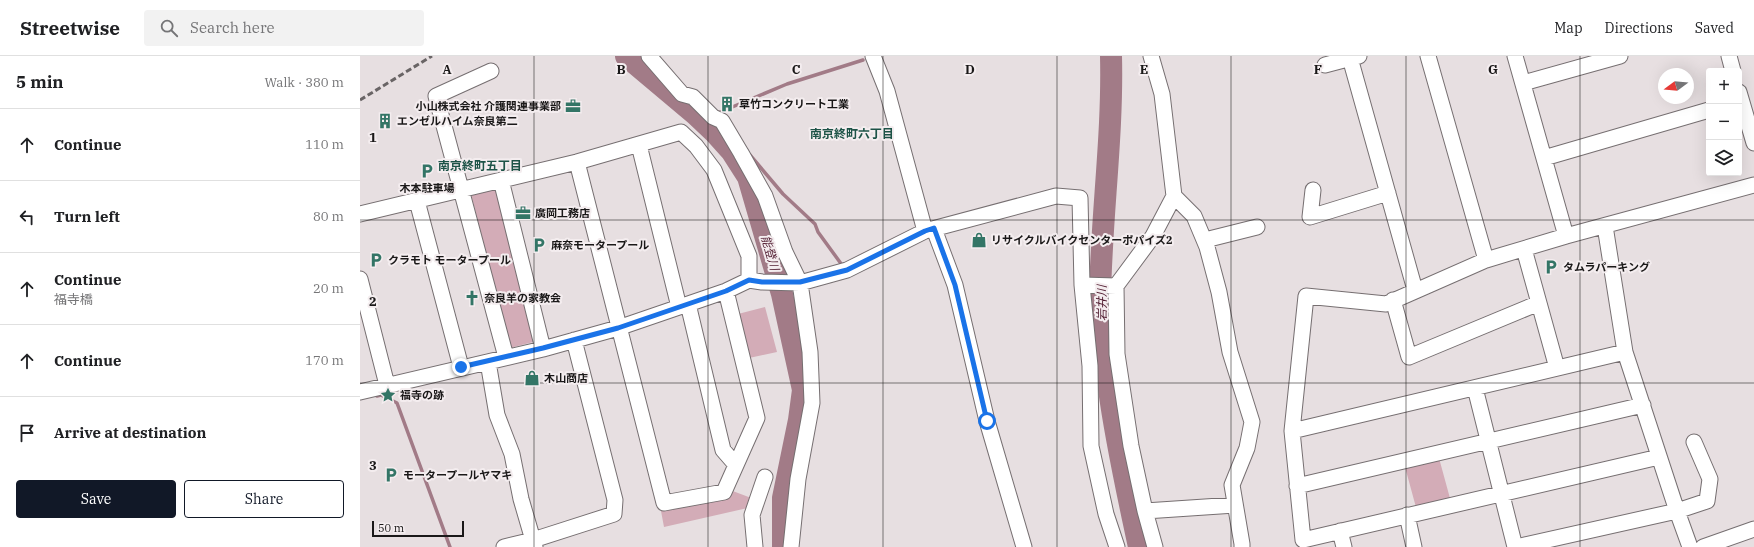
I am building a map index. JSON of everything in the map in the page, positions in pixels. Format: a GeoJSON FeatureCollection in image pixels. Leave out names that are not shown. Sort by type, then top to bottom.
{"type":"FeatureCollection","features":[{"type":"Feature","properties":{"kind":"street"},"geometry":{"type":"LineString","coordinates":[[649,56],[682,94],[693,97],[713,117],[722,121],[765,196],[796,282],[810,352],[812,403],[798,479],[791,547]]}},
{"type":"Feature","properties":{"kind":"street"},"geometry":{"type":"LineString","coordinates":[[873,56],[888,91],[929,230],[955,285],[987,421],[1024,547]]}},
{"type":"Feature","properties":{"kind":"street"},"geometry":{"type":"LineString","coordinates":[[1151,56],[1162,94],[1174,196],[1153,236],[1114,286],[1118,354],[1130,446],[1155,547]]}},
{"type":"Feature","properties":{"kind":"street"},"geometry":{"type":"LineString","coordinates":[[1428,56],[1486,260]]}},
{"type":"Feature","properties":{"kind":"street"},"geometry":{"type":"LineString","coordinates":[[1515,56],[1566,236]]}},
{"type":"Feature","properties":{"kind":"street"},"geometry":{"type":"LineString","coordinates":[[1523,83],[1620,56]]}},
{"type":"Feature","properties":{"kind":"street"},"geometry":{"type":"LineString","coordinates":[[1728,56],[1732,68]]}},
{"type":"Feature","properties":{"kind":"street"},"geometry":{"type":"LineString","coordinates":[[1325,65],[1354,57],[1388,193],[1415,290]]}},
{"type":"Feature","properties":{"kind":"street"},"geometry":{"type":"LineString","coordinates":[[491,71],[436,96],[506,357]]}},
{"type":"Feature","properties":{"kind":"street"},"geometry":{"type":"LineString","coordinates":[[1742,104],[1754,143]]}},
{"type":"Feature","properties":{"kind":"street"},"geometry":{"type":"LineString","coordinates":[[1544,158],[1706,111]]}},
{"type":"Feature","properties":{"kind":"street"},"geometry":{"type":"LineString","coordinates":[[360,214],[577,162],[681,132],[696,146],[714,170],[749,256],[755,281]]}},
{"type":"Feature","properties":{"kind":"street"},"geometry":{"type":"LineString","coordinates":[[639,145],[723,450],[736,466]]}},
{"type":"Feature","properties":{"kind":"street"},"geometry":{"type":"LineString","coordinates":[[577,162],[618,328],[664,503],[724,492],[757,418],[726,291]]}},
{"type":"Feature","properties":{"kind":"street"},"geometry":{"type":"LineString","coordinates":[[501,180],[543,348]]}},
{"type":"Feature","properties":{"kind":"street"},"geometry":{"type":"LineString","coordinates":[[1659,457],[1303,540],[1292,432],[1306,296],[1386,304],[1486,260],[1566,236],[1754,185]]}},
{"type":"Feature","properties":{"kind":"street"},"geometry":{"type":"LineString","coordinates":[[1314,190],[1310,217],[1388,193]]}},
{"type":"Feature","properties":{"kind":"street"},"geometry":{"type":"LineString","coordinates":[[360,392],[461,367],[488,362],[618,328],[755,281],[796,282],[847,270],[929,230],[1056,196],[1080,198],[1090,366],[1091,446],[1106,514],[1117,547]]}},
{"type":"Feature","properties":{"kind":"street"},"geometry":{"type":"LineString","coordinates":[[1174,196],[1194,216],[1205,240],[1219,292],[1230,352],[1252,422],[1247,448],[1232,485],[1242,547]]}},
{"type":"Feature","properties":{"kind":"street"},"geometry":{"type":"LineString","coordinates":[[417,201],[461,367]]}},
{"type":"Feature","properties":{"kind":"street"},"geometry":{"type":"LineString","coordinates":[[1605,226],[1625,352],[1690,547]]}},
{"type":"Feature","properties":{"kind":"street"},"geometry":{"type":"LineString","coordinates":[[1205,240],[1257,227]]}},
{"type":"Feature","properties":{"kind":"street"},"geometry":{"type":"LineString","coordinates":[[1524,249],[1557,368]]}},
{"type":"Feature","properties":{"kind":"street"},"geometry":{"type":"LineString","coordinates":[[360,279],[387,385]]}},
{"type":"Feature","properties":{"kind":"street"},"geometry":{"type":"LineString","coordinates":[[1085,285],[1114,286]]}},
{"type":"Feature","properties":{"kind":"street"},"geometry":{"type":"LineString","coordinates":[[1393,300],[1409,357],[1539,303]]}},
{"type":"Feature","properties":{"kind":"street"},"geometry":{"type":"LineString","coordinates":[[504,547],[534,544],[614,514],[614,500],[574,340]]}},
{"type":"Feature","properties":{"kind":"street"},"geometry":{"type":"LineString","coordinates":[[1292,432],[1625,352]]}},
{"type":"Feature","properties":{"kind":"street"},"geometry":{"type":"LineString","coordinates":[[488,362],[497,415],[512,454],[521,499],[534,544]]}},
{"type":"Feature","properties":{"kind":"street"},"geometry":{"type":"LineString","coordinates":[[1476,388],[1515,547],[1677,511],[1707,501],[1710,479],[1694,442]]}},
{"type":"Feature","properties":{"kind":"street"},"geometry":{"type":"LineString","coordinates":[[1297,486],[1642,404]]}},
{"type":"Feature","properties":{"kind":"street"},"geometry":{"type":"LineString","coordinates":[[755,547],[752,515],[765,477]]}},
{"type":"Feature","properties":{"kind":"street"},"geometry":{"type":"LineString","coordinates":[[1145,511],[1236,505]]}},
{"type":"Feature","properties":{"kind":"street"},"geometry":{"type":"LineString","coordinates":[[1407,516],[1414,547]]}},
{"type":"Feature","properties":{"kind":"street"},"geometry":{"type":"LineString","coordinates":[[1703,547],[1754,529]]}},
{"type":"Feature","properties":{"kind":"street"},"geometry":{"type":"LineString","coordinates":[[1340,531],[1344,547]]}},
{"type":"Feature","properties":{"kind":"shaded area"},"geometry":{"type":"Polygon","coordinates":[[[498,187],[537,341],[510,348],[471,194],[498,187]]]}},
{"type":"Feature","properties":{"kind":"shaded area"},"geometry":{"type":"Polygon","coordinates":[[[765,307],[777,352],[749,358],[738,314],[765,307]]]}},
{"type":"Feature","properties":{"kind":"shaded area"},"geometry":{"type":"Polygon","coordinates":[[[1439,458],[1451,502],[1417,511],[1405,467],[1439,458]]]}},
{"type":"Feature","properties":{"kind":"shaded area"},"geometry":{"type":"Polygon","coordinates":[[[730,490],[754,499],[752,507],[664,527],[661,511],[728,496],[730,490]]]}},
{"type":"Feature","properties":{"kind":"waterway","name":"能登川"},"geometry":{"type":"LineString","coordinates":[[626,56],[695,114],[714,132],[732,152],[748,177],[782,294],[803,390],[799,420],[783,498],[783,547]]}},
{"type":"Feature","properties":{"kind":"waterway","name":"岩井川"},"geometry":{"type":"LineString","coordinates":[[1111,56],[1109,147],[1102,238],[1100,299],[1101,322],[1104,355],[1115,429],[1139,547]]}},
{"type":"Feature","properties":{"kind":"waterway"},"geometry":{"type":"LineString","coordinates":[[718,113],[787,84],[863,60]]}},
{"type":"Feature","properties":{"kind":"waterway"},"geometry":{"type":"LineString","coordinates":[[750,155],[783,194],[815,224],[818,232],[842,265]]}},
{"type":"Feature","properties":{"kind":"waterway"},"geometry":{"type":"LineString","coordinates":[[377,396],[381,395],[397,403],[450,547]]}},
{"type":"Feature","properties":{"kind":"railway"},"geometry":{"type":"LineString","coordinates":[[360,100],[432,56]]}},
{"type":"Feature","properties":{"kind":"place","name":"草竹コンクリート工業"},"geometry":{"type":"Point","coordinates":[727,104]}},
{"type":"Feature","properties":{"kind":"place","name":"小山株式会社 介護関連事業部"},"geometry":{"type":"Point","coordinates":[573,106]}},
{"type":"Feature","properties":{"kind":"place","name":"エンゼルハイム奈良第二"},"geometry":{"type":"Point","coordinates":[385,121]}},
{"type":"Feature","properties":{"kind":"place","name":"木本駐車場"},"geometry":{"type":"Point","coordinates":[427,171]}},
{"type":"Feature","properties":{"kind":"place","name":"廣岡工務店"},"geometry":{"type":"Point","coordinates":[523,213]}},
{"type":"Feature","properties":{"kind":"place","name":"リサイクルバイクセンターポパイズ2"},"geometry":{"type":"Point","coordinates":[979,240]}},
{"type":"Feature","properties":{"kind":"place","name":"麻奈モータープール"},"geometry":{"type":"Point","coordinates":[539,245]}},
{"type":"Feature","properties":{"kind":"place","name":"クラモト モータープール"},"geometry":{"type":"Point","coordinates":[376,260]}},
{"type":"Feature","properties":{"kind":"place","name":"タムラパーキング"},"geometry":{"type":"Point","coordinates":[1551,267]}},
{"type":"Feature","properties":{"kind":"place","name":"奈良羊の家教会"},"geometry":{"type":"Point","coordinates":[472,298]}},
{"type":"Feature","properties":{"kind":"place","name":"木山商店"},"geometry":{"type":"Point","coordinates":[532,378]}},
{"type":"Feature","properties":{"kind":"place","name":"福寺の跡"},"geometry":{"type":"Point","coordinates":[388,395]}},
{"type":"Feature","properties":{"kind":"place","name":"モータープールヤマキ"},"geometry":{"type":"Point","coordinates":[391,475]}},
{"type":"Feature","properties":{"kind":"district","name":"南京終町六丁目"},"geometry":{"type":"Point","coordinates":[852,134]}},
{"type":"Feature","properties":{"kind":"district","name":"南京終町五丁目"},"geometry":{"type":"Point","coordinates":[480,166]}},
{"type":"Feature","properties":{"kind":"route"},"geometry":{"type":"LineString","coordinates":[[461,367],[488,362],[618,328],[726,291],[749,280],[762,282],[800,282],[847,270],[925,231],[934,228],[955,285],[987,421]]}}]}
